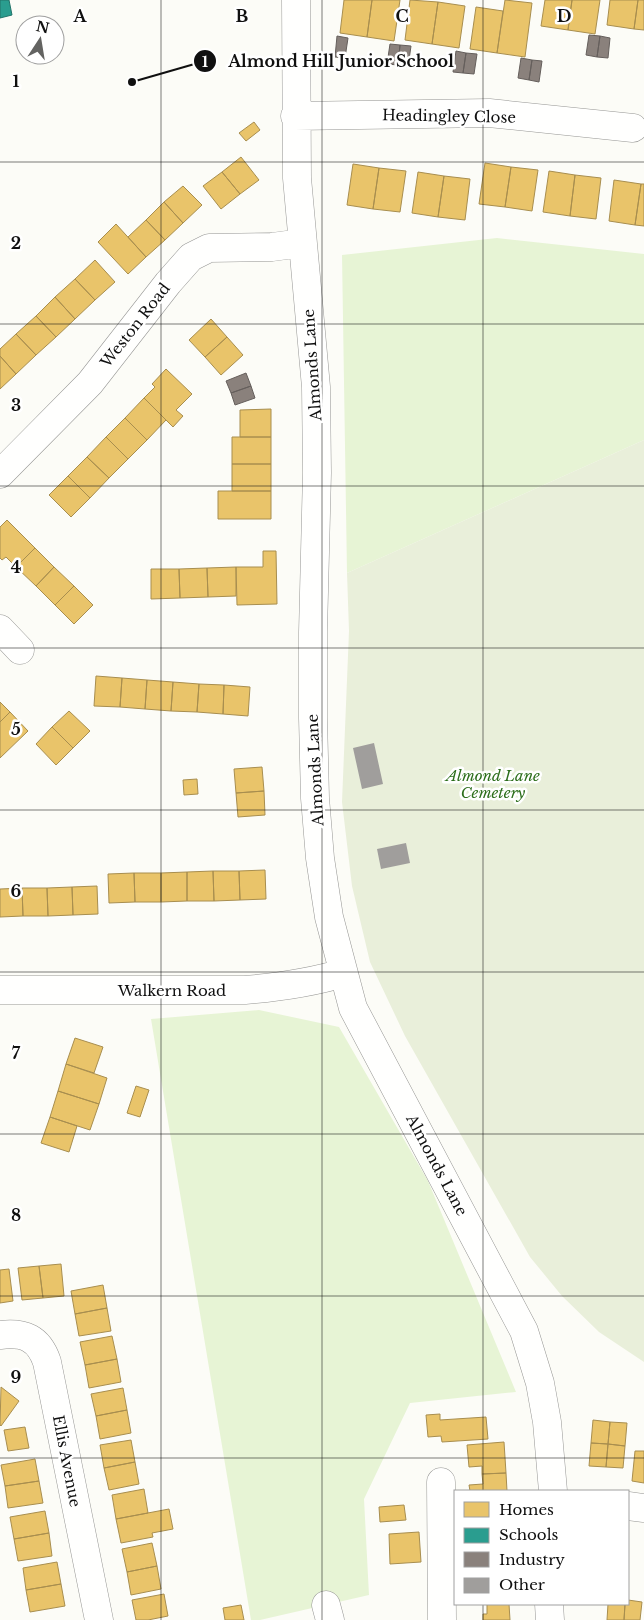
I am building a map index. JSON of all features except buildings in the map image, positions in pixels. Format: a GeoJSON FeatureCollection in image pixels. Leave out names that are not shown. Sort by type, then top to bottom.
{"type":"FeatureCollection","features":[{"type":"Feature","properties":{"kind":"street","name":"Almonds Lane"},"geometry":{"type":"LineString","coordinates":[[296,0],[295,116],[297,178],[316,387],[317,473],[312,718],[315,798],[320,858],[329,917],[353,1008],[440,1169],[524,1331],[540,1383],[547,1422],[553,1490]]}},
{"type":"Feature","properties":{"kind":"street","name":"Headingley Close"},"geometry":{"type":"LineString","coordinates":[[295,116],[489,113],[633,128]]}},
{"type":"Feature","properties":{"kind":"street","name":"Weston Road"},"geometry":{"type":"LineString","coordinates":[[0,474],[90,384],[168,283],[191,257],[209,248],[272,247],[302,243]]}},
{"type":"Feature","properties":{"kind":"street"},"geometry":{"type":"LineString","coordinates":[[0,629],[20,650]]}},
{"type":"Feature","properties":{"kind":"street","name":"Walkern Road"},"geometry":{"type":"LineString","coordinates":[[0,990],[245,990],[284,987],[343,973]]}},
{"type":"Feature","properties":{"kind":"street","name":"Ellis Avenue"},"geometry":{"type":"LineString","coordinates":[[0,1335],[18,1334],[31,1339],[44,1351],[99,1620]]}},
{"type":"Feature","properties":{"kind":"street"},"geometry":{"type":"LineString","coordinates":[[441,1482],[442,1620]]}},
{"type":"Feature","properties":{"kind":"street"},"geometry":{"type":"LineString","coordinates":[[629,1506],[644,1508]]}},
{"type":"Feature","properties":{"kind":"street"},"geometry":{"type":"LineString","coordinates":[[549,1605],[550,1620]]}},
{"type":"Feature","properties":{"kind":"green space"},"geometry":{"type":"Polygon","coordinates":[[[497,238],[644,254],[644,440],[347,573],[342,255],[497,238]]]}},
{"type":"Feature","properties":{"kind":"green space","name":"Almond Lane Cemetery"},"geometry":{"type":"Polygon","coordinates":[[[644,440],[644,1362],[599,1332],[562,1296],[530,1257],[405,1036],[370,962],[352,886],[342,802],[349,631],[347,573],[644,440]]]}},
{"type":"Feature","properties":{"kind":"green space"},"geometry":{"type":"Polygon","coordinates":[[[259,1010],[339,1027],[428,1181],[516,1392],[410,1403],[364,1499],[369,1595],[260,1620],[251,1620],[151,1019],[259,1010]]]}},
{"type":"Feature","properties":{"kind":"place","name":"Almond Hill Junior School"},"geometry":{"type":"Point","coordinates":[132,82]}}]}
